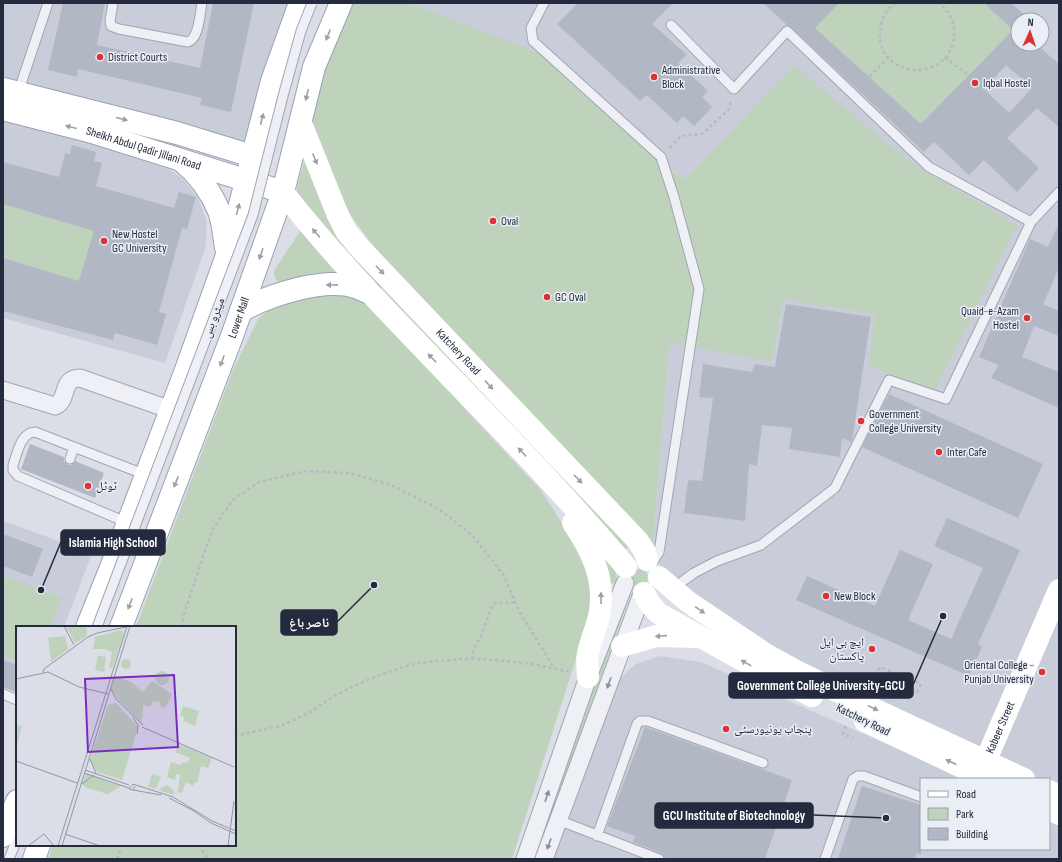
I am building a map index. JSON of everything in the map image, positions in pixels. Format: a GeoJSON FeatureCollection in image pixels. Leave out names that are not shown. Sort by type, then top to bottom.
{"type":"FeatureCollection","features":[{"type":"Feature","properties":{"kind":"main road"},"geometry":{"type":"LineString","coordinates":[[87,626],[171,410],[227,255],[272,81],[302,3]]}},
{"type":"Feature","properties":{"kind":"main road","name":"Lower Mall"},"geometry":{"type":"LineString","coordinates":[[121,626],[240,311],[283,192],[314,67],[341,3]]}},
{"type":"Feature","properties":{"kind":"main road","name":"Sheikh Abdul Qadir Jillani Road"},"geometry":{"type":"LineString","coordinates":[[8,97],[177,133],[252,156]]}},
{"type":"Feature","properties":{"kind":"main road","name":"Sheikh Abdul Qadir Jillani Road"},"geometry":{"type":"LineString","coordinates":[[8,97],[89,132],[283,192]]}},
{"type":"Feature","properties":{"kind":"main road","name":"Katchery Road"},"geometry":{"type":"LineString","coordinates":[[301,123],[336,213],[346,231],[638,541],[657,572]]}},
{"type":"Feature","properties":{"kind":"main road","name":"Katchery Road"},"geometry":{"type":"LineString","coordinates":[[252,156],[312,229],[370,293],[548,481],[658,613],[758,669],[984,771]]}},
{"type":"Feature","properties":{"kind":"main road"},"geometry":{"type":"LineString","coordinates":[[180,160],[201,180],[219,211],[227,255]]}},
{"type":"Feature","properties":{"kind":"main road"},"geometry":{"type":"LineString","coordinates":[[240,311],[252,304],[283,293],[308,287],[342,285],[355,287],[370,293]]}},
{"type":"Feature","properties":{"kind":"main road"},"geometry":{"type":"LineString","coordinates":[[548,481],[587,545],[598,576],[601,593],[600,612],[587,654],[588,677]]}},
{"type":"Feature","properties":{"kind":"main road"},"geometry":{"type":"LineString","coordinates":[[657,572],[656,586],[652,589],[634,584],[633,561],[638,559],[657,572],[726,629],[773,658],[882,713],[984,771],[1019,778]]}},
{"type":"Feature","properties":{"kind":"main road","name":"Kabeer Street"},"geometry":{"type":"LineString","coordinates":[[984,771],[1059,590]]}},
{"type":"Feature","properties":{"kind":"main road"},"geometry":{"type":"LineString","coordinates":[[622,646],[656,636],[700,637]]}},
{"type":"Feature","properties":{"kind":"main road"},"geometry":{"type":"LineString","coordinates":[[1050,792],[1059,796]]}},
{"type":"Feature","properties":{"kind":"main road"},"geometry":{"type":"LineString","coordinates":[[3,836],[16,804]]}},
{"type":"Feature","properties":{"kind":"main road"},"geometry":{"type":"LineString","coordinates":[[1050,810],[1059,814]]}},
{"type":"Feature","properties":{"kind":"main road"},"geometry":{"type":"LineString","coordinates":[[34,859],[39,846]]}},
{"type":"Feature","properties":{"kind":"street"},"geometry":{"type":"LineString","coordinates":[[3,390],[55,406],[61,402],[69,382],[74,378],[80,378],[171,410]]}},
{"type":"Feature","properties":{"kind":"street"},"geometry":{"type":"LineString","coordinates":[[544,859],[622,646],[634,584]]}},
{"type":"Feature","properties":{"kind":"street"},"geometry":{"type":"LineString","coordinates":[[525,859],[588,677],[634,584]]}},
{"type":"Feature","properties":{"kind":"lane"},"geometry":{"type":"LineString","coordinates":[[8,97],[48,3]]}},
{"type":"Feature","properties":{"kind":"lane"},"geometry":{"type":"LineString","coordinates":[[113,3],[110,21],[111,26],[119,29],[188,42],[191,41],[196,34],[202,3]]}},
{"type":"Feature","properties":{"kind":"lane","name":"میٹرو بس"},"geometry":{"type":"LineString","coordinates":[[98,626],[252,215],[282,96],[301,31],[302,3]]}},
{"type":"Feature","properties":{"kind":"lane"},"geometry":{"type":"LineString","coordinates":[[544,3],[531,28],[533,41],[661,157],[674,197],[699,289],[657,572],[694,574],[717,561],[760,545],[835,488],[889,380],[946,399],[1031,222],[1059,192]]}},
{"type":"Feature","properties":{"kind":"lane"},"geometry":{"type":"LineString","coordinates":[[671,25],[734,89],[787,31],[929,167],[1031,222]]}},
{"type":"Feature","properties":{"kind":"lane"},"geometry":{"type":"LineString","coordinates":[[128,523],[59,488],[18,476],[13,470],[13,465],[22,441],[29,433],[35,432],[146,475]]}},
{"type":"Feature","properties":{"kind":"lane"},"geometry":{"type":"LineString","coordinates":[[70,459],[74,447]]}},
{"type":"Feature","properties":{"kind":"lane"},"geometry":{"type":"LineString","coordinates":[[3,694],[16,700]]}},
{"type":"Feature","properties":{"kind":"lane"},"geometry":{"type":"LineString","coordinates":[[598,836],[637,724],[640,721],[648,721],[763,763]]}},
{"type":"Feature","properties":{"kind":"lane"},"geometry":{"type":"LineString","coordinates":[[825,859],[853,779],[858,776],[864,776],[920,797]]}},
{"type":"Feature","properties":{"kind":"lane"},"geometry":{"type":"LineString","coordinates":[[558,820],[659,859]]}},
{"type":"Feature","properties":{"kind":"lane"},"geometry":{"type":"LineString","coordinates":[[9,859],[16,842]]}},
{"type":"Feature","properties":{"kind":"path"},"geometry":{"type":"LineString","coordinates":[[893,4],[885,14],[880,26],[880,39],[884,51],[892,61],[902,67],[914,70],[925,70],[936,65],[945,58],[952,47],[954,36],[953,24],[949,14],[941,4]]}},
{"type":"Feature","properties":{"kind":"path"},"geometry":{"type":"LineString","coordinates":[[853,95],[889,57]]}},
{"type":"Feature","properties":{"kind":"path"},"geometry":{"type":"LineString","coordinates":[[945,58],[969,75]]}},
{"type":"Feature","properties":{"kind":"path"},"geometry":{"type":"LineString","coordinates":[[661,157],[682,136],[702,134],[714,124],[728,110],[734,89]]}},
{"type":"Feature","properties":{"kind":"path"},"geometry":{"type":"LineString","coordinates":[[182,626],[183,617],[212,530],[233,500],[259,482],[306,471],[349,473],[389,484],[439,509],[472,535],[503,574],[514,602],[532,635],[554,668]]}},
{"type":"Feature","properties":{"kind":"path"},"geometry":{"type":"LineString","coordinates":[[472,659],[472,650],[481,636],[493,604],[501,602],[514,602]]}},
{"type":"Feature","properties":{"kind":"path"},"geometry":{"type":"LineString","coordinates":[[236,736],[280,726],[309,713],[334,696],[385,673],[417,663],[485,659],[554,668],[588,677]]}},
{"type":"Feature","properties":{"kind":"path"},"geometry":{"type":"LineString","coordinates":[[880,667],[921,684],[918,692],[902,685]]}},
{"type":"Feature","properties":{"kind":"path"},"geometry":{"type":"LineString","coordinates":[[117,859],[122,846]]}},
{"type":"Feature","properties":{"kind":"path"},"geometry":{"type":"LineString","coordinates":[[200,846],[208,859]]}},
{"type":"Feature","properties":{"kind":"shaded area","name":"District Courts"},"geometry":{"type":"Polygon","coordinates":[[[3,3],[300,3],[252,148],[3,80],[3,3]]]}},
{"type":"Feature","properties":{"kind":"shaded area","name":"Government College University"},"geometry":{"type":"Polygon","coordinates":[[[409,3],[1059,3],[1059,792],[1050,788],[1050,778],[1030,778],[777,656],[669,581],[652,551],[684,181],[564,71],[409,3]]]}},
{"type":"Feature","properties":{"kind":"shaded area","name":"New Hostel GC University"},"geometry":{"type":"Polygon","coordinates":[[[3,115],[169,169],[183,179],[198,198],[206,219],[207,233],[205,249],[165,363],[3,318],[3,115]]]}},
{"type":"Feature","properties":{"kind":"shaded area"},"geometry":{"type":"Polygon","coordinates":[[[3,521],[92,553],[64,626],[16,626],[16,693],[3,688],[3,521]]]}},
{"type":"Feature","properties":{"kind":"shaded area","name":"پنجاب یونیورسٹی"},"geometry":{"type":"Polygon","coordinates":[[[660,656],[701,662],[964,778],[920,778],[920,850],[1050,850],[1050,816],[1059,820],[1059,859],[552,859],[619,679],[636,664],[660,656]]]}},
{"type":"Feature","properties":{"kind":"green space","name":"GC Oval"},"geometry":{"type":"Polygon","coordinates":[[[348,3],[409,3],[547,56],[684,181],[794,65],[912,164],[1017,225],[935,390],[868,366],[875,314],[783,299],[772,362],[670,342],[652,551],[378,252],[345,208],[309,127],[321,71],[348,3]]]}},
{"type":"Feature","properties":{"kind":"green space"},"geometry":{"type":"Polygon","coordinates":[[[839,3],[984,3],[1010,27],[1010,33],[921,124],[815,28],[839,3]]]}},
{"type":"Feature","properties":{"kind":"green space"},"geometry":{"type":"Polygon","coordinates":[[[306,155],[348,249],[360,264],[627,538],[629,546],[626,549],[623,550],[342,254],[296,192],[306,155]]]}},
{"type":"Feature","properties":{"kind":"green space"},"geometry":{"type":"Polygon","coordinates":[[[3,204],[94,231],[87,253],[89,255],[86,265],[83,266],[79,281],[4,258],[3,204]]]}},
{"type":"Feature","properties":{"kind":"green space"},"geometry":{"type":"Polygon","coordinates":[[[303,227],[355,282],[324,273],[308,275],[286,281],[276,280],[274,274],[275,269],[303,227]]]}},
{"type":"Feature","properties":{"kind":"green space"},"geometry":{"type":"Polygon","coordinates":[[[307,294],[357,294],[540,489],[595,574],[596,596],[512,859],[48,859],[53,846],[236,846],[236,626],[136,626],[233,370],[258,319],[278,303],[307,294]]]}},
{"type":"Feature","properties":{"kind":"green space"},"geometry":{"type":"Polygon","coordinates":[[[577,521],[607,558],[616,573],[617,579],[610,585],[577,521]]]}},
{"type":"Feature","properties":{"kind":"green space"},"geometry":{"type":"Polygon","coordinates":[[[639,569],[645,572],[648,578],[645,584],[639,587],[633,584],[630,578],[633,572],[639,569]]]}},
{"type":"Feature","properties":{"kind":"green space"},"geometry":{"type":"Polygon","coordinates":[[[3,576],[61,598],[51,626],[16,626],[16,661],[3,656],[3,576]]]}},
{"type":"Feature","properties":{"kind":"green space"},"geometry":{"type":"Polygon","coordinates":[[[626,599],[626,606],[537,859],[530,859],[619,604],[626,599]]]}},
{"type":"Feature","properties":{"kind":"building","name":"District Courts"},"geometry":{"type":"Polygon","coordinates":[[[63,3],[105,3],[97,45],[200,68],[213,3],[254,3],[231,112],[200,105],[202,98],[78,69],[77,77],[48,70],[63,3]]]}},
{"type":"Feature","properties":{"kind":"building","name":"Administrative Block"},"geometry":{"type":"Polygon","coordinates":[[[578,3],[673,3],[652,24],[687,55],[678,63],[708,91],[702,97],[712,107],[694,126],[683,116],[677,123],[647,95],[640,101],[557,24],[578,3]]]}},
{"type":"Feature","properties":{"kind":"building"},"geometry":{"type":"Polygon","coordinates":[[[763,3],[839,3],[815,28],[921,124],[1010,33],[1010,52],[1045,52],[1059,64],[1059,127],[1037,108],[1007,138],[1039,168],[1017,192],[984,160],[969,175],[934,142],[924,152],[791,27],[763,3]],[[1006,65],[984,89],[1009,113],[1032,88],[1006,65]]]}},
{"type":"Feature","properties":{"kind":"building"},"geometry":{"type":"Polygon","coordinates":[[[984,3],[1011,3],[1021,12],[1010,12],[1010,27],[984,3]]]}},
{"type":"Feature","properties":{"kind":"building"},"geometry":{"type":"Polygon","coordinates":[[[72,145],[96,152],[94,161],[102,163],[96,186],[174,208],[179,192],[196,197],[187,229],[182,228],[159,312],[166,314],[157,345],[115,333],[113,340],[3,311],[3,258],[79,281],[94,231],[3,204],[3,162],[59,177],[65,153],[70,154],[72,145]]]}},
{"type":"Feature","properties":{"kind":"building","name":"Quaid-e-Azam Hostel"},"geometry":{"type":"Polygon","coordinates":[[[1059,223],[1059,268],[1043,304],[1059,311],[1059,336],[1034,326],[1022,357],[1059,372],[1059,408],[991,378],[999,365],[979,357],[1030,239],[1048,247],[1059,223]]]}},
{"type":"Feature","properties":{"kind":"building"},"geometry":{"type":"Polygon","coordinates":[[[786,304],[871,317],[852,441],[851,442],[842,438],[840,457],[789,449],[792,428],[762,425],[757,466],[749,464],[745,521],[684,513],[688,480],[702,481],[713,398],[699,397],[703,364],[752,372],[755,364],[775,367],[786,304]]]}},
{"type":"Feature","properties":{"kind":"building"},"geometry":{"type":"Polygon","coordinates":[[[889,394],[1043,464],[1018,518],[862,447],[889,394]]]}},
{"type":"Feature","properties":{"kind":"building"},"geometry":{"type":"Polygon","coordinates":[[[30,444],[64,457],[64,461],[68,465],[72,465],[75,461],[104,473],[95,498],[21,469],[30,444]]]}},
{"type":"Feature","properties":{"kind":"building","name":"New Block"},"geometry":{"type":"Polygon","coordinates":[[[947,518],[1020,550],[978,644],[982,647],[969,676],[796,600],[807,576],[875,606],[900,550],[933,564],[908,620],[951,639],[983,568],[934,546],[947,518]]]}},
{"type":"Feature","properties":{"kind":"building"},"geometry":{"type":"Polygon","coordinates":[[[3,534],[43,549],[32,577],[3,566],[3,534]]]}},
{"type":"Feature","properties":{"kind":"building"},"geometry":{"type":"Polygon","coordinates":[[[3,660],[16,665],[16,692],[3,687],[3,660]]]}},
{"type":"Feature","properties":{"kind":"building"},"geometry":{"type":"Polygon","coordinates":[[[645,727],[792,780],[765,859],[665,859],[661,853],[633,842],[635,836],[607,826],[645,727]]]}},
{"type":"Feature","properties":{"kind":"building"},"geometry":{"type":"Polygon","coordinates":[[[862,786],[920,805],[921,855],[916,853],[915,859],[838,859],[862,786]]]}},
{"type":"Feature","properties":{"kind":"place","name":"District Courts"},"geometry":{"type":"Point","coordinates":[100,57]}},
{"type":"Feature","properties":{"kind":"place","name":"Administrative Block"},"geometry":{"type":"Point","coordinates":[654,77]}},
{"type":"Feature","properties":{"kind":"place","name":"Iqbal Hostel"},"geometry":{"type":"Point","coordinates":[975,83]}},
{"type":"Feature","properties":{"kind":"place","name":"Oval"},"geometry":{"type":"Point","coordinates":[493,221]}},
{"type":"Feature","properties":{"kind":"place","name":"New Hostel GC University"},"geometry":{"type":"Point","coordinates":[104,241]}},
{"type":"Feature","properties":{"kind":"place","name":"GC Oval"},"geometry":{"type":"Point","coordinates":[547,297]}},
{"type":"Feature","properties":{"kind":"place","name":"Quaid-e-Azam Hostel"},"geometry":{"type":"Point","coordinates":[1027,318]}},
{"type":"Feature","properties":{"kind":"place","name":"Government College University"},"geometry":{"type":"Point","coordinates":[861,421]}},
{"type":"Feature","properties":{"kind":"place","name":"Inter Cafe"},"geometry":{"type":"Point","coordinates":[939,452]}},
{"type":"Feature","properties":{"kind":"place","name":"ٹوٹل"},"geometry":{"type":"Point","coordinates":[88,486]}},
{"type":"Feature","properties":{"kind":"place","name":"ناصر باغ"},"geometry":{"type":"Point","coordinates":[374,585]}},
{"type":"Feature","properties":{"kind":"place","name":"Islamia High School"},"geometry":{"type":"Point","coordinates":[41,590]}},
{"type":"Feature","properties":{"kind":"place","name":"New Block"},"geometry":{"type":"Point","coordinates":[826,596]}},
{"type":"Feature","properties":{"kind":"place","name":"Government College University-GCU"},"geometry":{"type":"Point","coordinates":[943,616]}},
{"type":"Feature","properties":{"kind":"place","name":"ایچ بی ایل پاکستان"},"geometry":{"type":"Point","coordinates":[872,649]}},
{"type":"Feature","properties":{"kind":"place","name":"Oriental College - Punjab University"},"geometry":{"type":"Point","coordinates":[1042,672]}},
{"type":"Feature","properties":{"kind":"place","name":"پنجاب یونیورسٹی"},"geometry":{"type":"Point","coordinates":[726,729]}},
{"type":"Feature","properties":{"kind":"place","name":"GCU Institute of Biotechnology"},"geometry":{"type":"Point","coordinates":[886,818]}}]}
